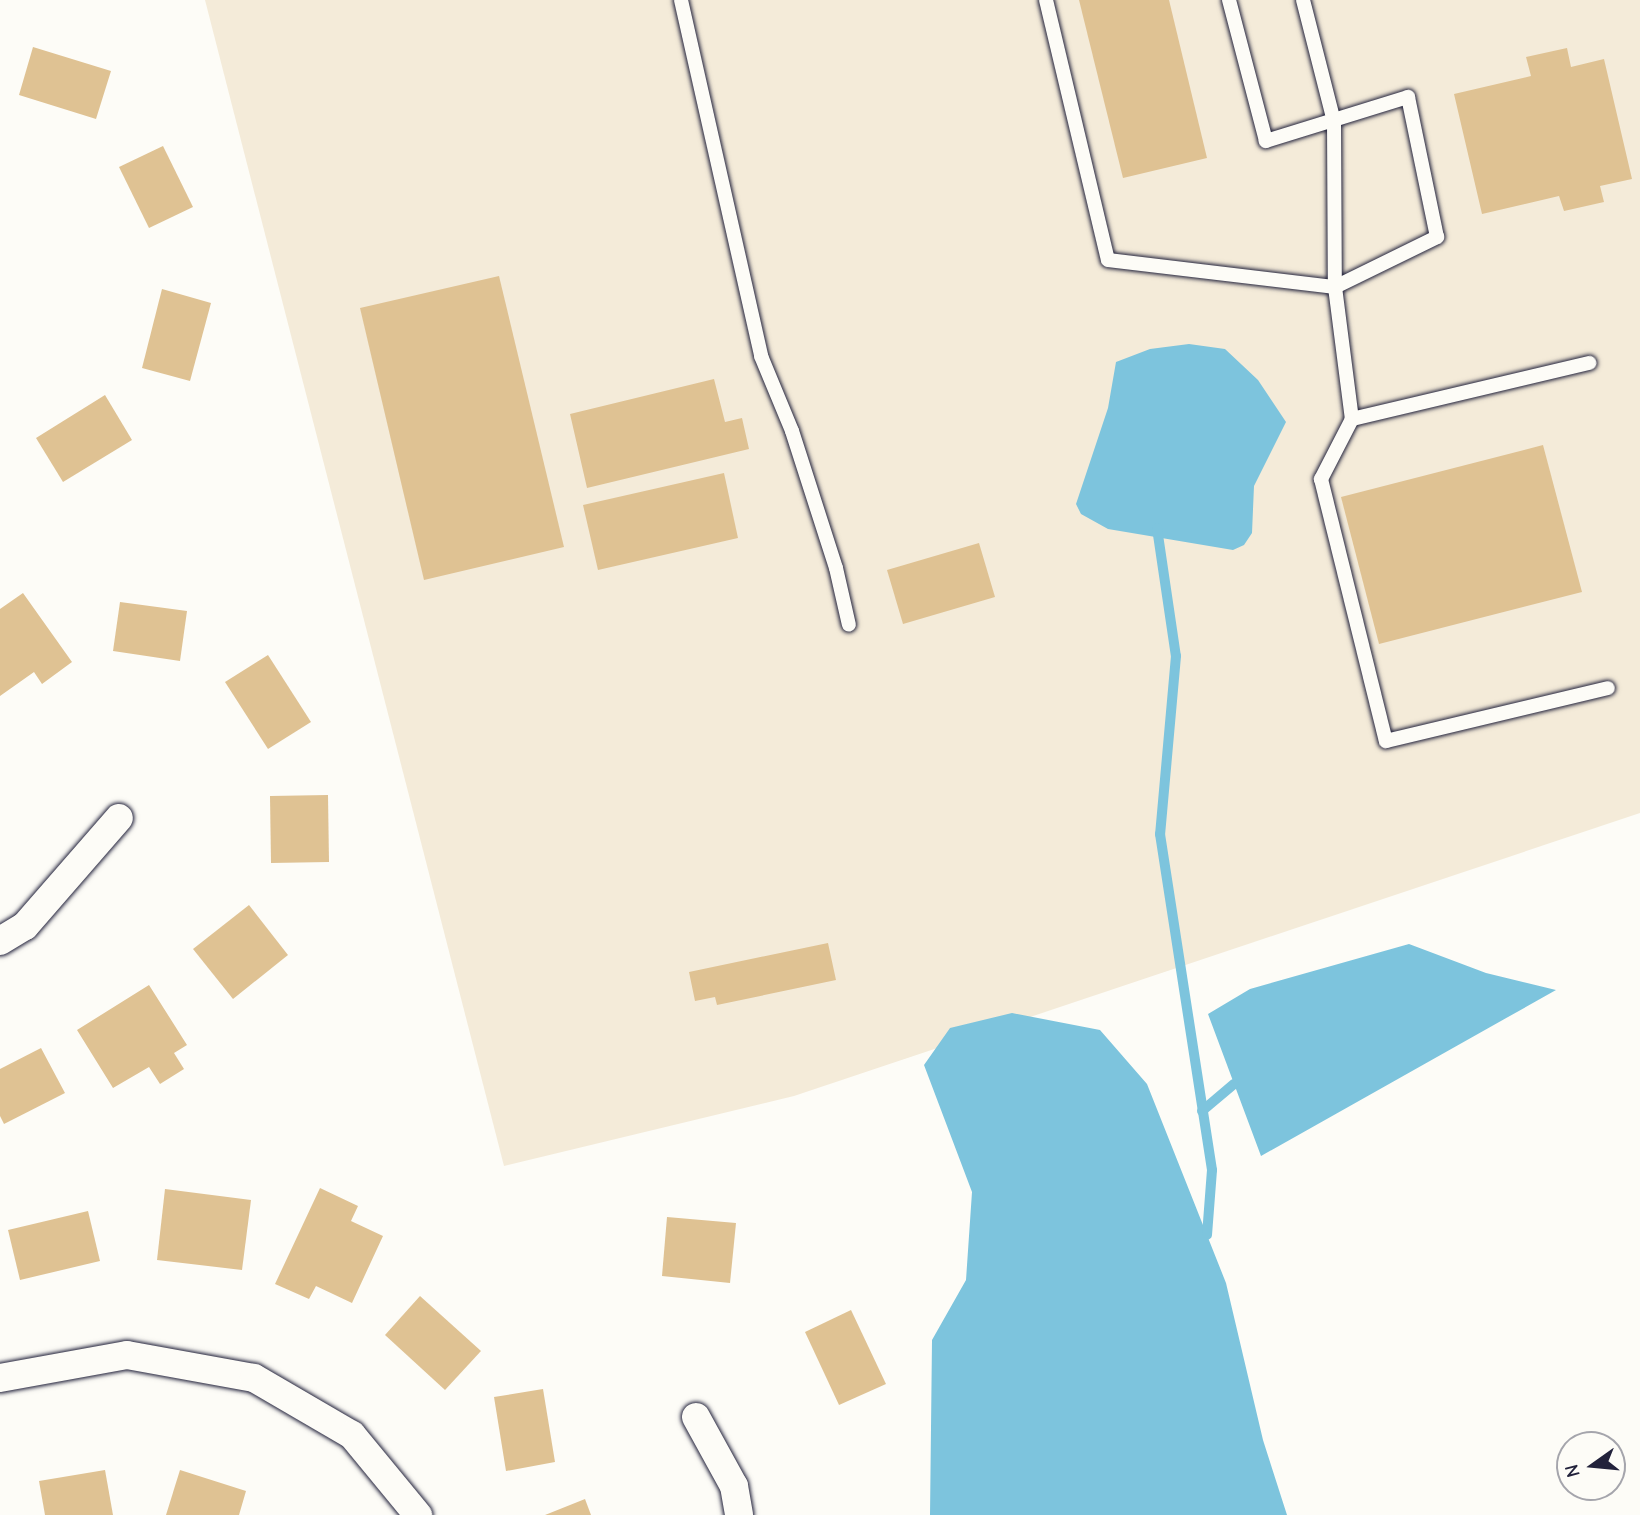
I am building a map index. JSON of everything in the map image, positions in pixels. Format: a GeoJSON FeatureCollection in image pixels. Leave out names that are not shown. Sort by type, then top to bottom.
{"type":"FeatureCollection","features":[{"type":"Feature","properties":{"kind":"street"},"geometry":{"type":"LineString","coordinates":[[0,941],[25,926],[119,818]]}},
{"type":"Feature","properties":{"kind":"street"},"geometry":{"type":"LineString","coordinates":[[0,1378],[127,1355],[254,1378],[352,1435],[418,1515]]}},
{"type":"Feature","properties":{"kind":"street"},"geometry":{"type":"LineString","coordinates":[[696,1417],[734,1486],[739,1515]]}},
{"type":"Feature","properties":{"kind":"lane"},"geometry":{"type":"LineString","coordinates":[[681,0],[761,356],[792,431],[836,568],[849,625]]}},
{"type":"Feature","properties":{"kind":"lane"},"geometry":{"type":"LineString","coordinates":[[1046,0],[1108,260],[1335,287],[1437,237],[1408,97],[1266,141],[1229,0]]}},
{"type":"Feature","properties":{"kind":"lane"},"geometry":{"type":"LineString","coordinates":[[1303,0],[1334,122],[1335,287],[1352,419],[1321,479],[1386,741],[1608,688]]}},
{"type":"Feature","properties":{"kind":"lane"},"geometry":{"type":"LineString","coordinates":[[1352,419],[1589,363]]}},
{"type":"Feature","properties":{"kind":"shaded area"},"geometry":{"type":"Polygon","coordinates":[[[205,0],[1640,0],[1640,813],[794,1096],[504,1166],[205,0]]]}},
{"type":"Feature","properties":{"kind":"water"},"geometry":{"type":"Polygon","coordinates":[[[1189,344],[1225,349],[1258,380],[1286,422],[1254,486],[1252,533],[1244,545],[1233,550],[1108,529],[1081,514],[1076,504],[1108,408],[1116,362],[1150,349],[1189,344]]]}},
{"type":"Feature","properties":{"kind":"water"},"geometry":{"type":"Polygon","coordinates":[[[1409,944],[1486,973],[1556,990],[1261,1156],[1208,1014],[1250,989],[1409,944]]]}},
{"type":"Feature","properties":{"kind":"water"},"geometry":{"type":"Polygon","coordinates":[[[1012,1013],[1100,1030],[1147,1084],[1226,1283],[1263,1440],[1287,1515],[930,1515],[932,1340],[966,1280],[972,1192],[924,1065],[950,1028],[1012,1013]]]}},
{"type":"Feature","properties":{"kind":"building"},"geometry":{"type":"Polygon","coordinates":[[[1079,0],[1169,0],[1207,158],[1123,178],[1079,0]]]}},
{"type":"Feature","properties":{"kind":"building"},"geometry":{"type":"Polygon","coordinates":[[[33,47],[111,71],[96,119],[19,95],[33,47]]]}},
{"type":"Feature","properties":{"kind":"building"},"geometry":{"type":"Polygon","coordinates":[[[1567,48],[1571,67],[1604,59],[1632,179],[1600,186],[1604,202],[1564,211],[1559,196],[1482,214],[1454,94],[1531,76],[1526,57],[1567,48]]]}},
{"type":"Feature","properties":{"kind":"building"},"geometry":{"type":"Polygon","coordinates":[[[163,146],[193,207],[149,228],[119,167],[163,146]]]}},
{"type":"Feature","properties":{"kind":"building"},"geometry":{"type":"Polygon","coordinates":[[[499,276],[564,547],[424,580],[360,308],[499,276]]]}},
{"type":"Feature","properties":{"kind":"building"},"geometry":{"type":"Polygon","coordinates":[[[162,289],[211,303],[190,381],[142,368],[162,289]]]}},
{"type":"Feature","properties":{"kind":"building"},"geometry":{"type":"Polygon","coordinates":[[[714,379],[725,422],[742,418],[749,449],[587,488],[570,414],[714,379]]]}},
{"type":"Feature","properties":{"kind":"building"},"geometry":{"type":"Polygon","coordinates":[[[105,395],[132,440],[63,482],[36,438],[105,395]]]}},
{"type":"Feature","properties":{"kind":"building"},"geometry":{"type":"Polygon","coordinates":[[[1543,445],[1582,592],[1379,644],[1341,497],[1543,445]]]}},
{"type":"Feature","properties":{"kind":"building"},"geometry":{"type":"Polygon","coordinates":[[[724,473],[738,538],[598,570],[583,505],[724,473]]]}},
{"type":"Feature","properties":{"kind":"building"},"geometry":{"type":"Polygon","coordinates":[[[979,543],[995,597],[903,624],[887,570],[979,543]]]}},
{"type":"Feature","properties":{"kind":"building"},"geometry":{"type":"Polygon","coordinates":[[[23,593],[72,662],[42,684],[34,672],[0,696],[0,609],[23,593]]]}},
{"type":"Feature","properties":{"kind":"building"},"geometry":{"type":"Polygon","coordinates":[[[120,602],[187,611],[180,661],[113,651],[120,602]]]}},
{"type":"Feature","properties":{"kind":"building"},"geometry":{"type":"Polygon","coordinates":[[[268,655],[311,722],[268,749],[225,682],[268,655]]]}},
{"type":"Feature","properties":{"kind":"building"},"geometry":{"type":"Polygon","coordinates":[[[328,795],[329,862],[271,863],[270,796],[328,795]]]}},
{"type":"Feature","properties":{"kind":"building"},"geometry":{"type":"Polygon","coordinates":[[[249,905],[288,955],[233,999],[193,949],[249,905]]]}},
{"type":"Feature","properties":{"kind":"building"},"geometry":{"type":"Polygon","coordinates":[[[828,943],[836,980],[717,1005],[715,997],[695,1001],[689,972],[828,943]]]}},
{"type":"Feature","properties":{"kind":"building"},"geometry":{"type":"Polygon","coordinates":[[[149,985],[187,1045],[174,1053],[184,1069],[160,1084],[149,1067],[113,1088],[77,1030],[149,985]]]}},
{"type":"Feature","properties":{"kind":"building"},"geometry":{"type":"Polygon","coordinates":[[[41,1048],[65,1093],[4,1124],[0,1116],[0,1069],[41,1048]]]}},
{"type":"Feature","properties":{"kind":"building"},"geometry":{"type":"Polygon","coordinates":[[[320,1188],[358,1206],[351,1221],[383,1236],[352,1303],[316,1286],[309,1299],[275,1284],[320,1188]]]}},
{"type":"Feature","properties":{"kind":"building"},"geometry":{"type":"Polygon","coordinates":[[[165,1189],[251,1200],[242,1270],[157,1260],[165,1189]]]}},
{"type":"Feature","properties":{"kind":"building"},"geometry":{"type":"Polygon","coordinates":[[[88,1211],[100,1261],[20,1280],[8,1230],[88,1211]]]}},
{"type":"Feature","properties":{"kind":"building"},"geometry":{"type":"Polygon","coordinates":[[[667,1217],[736,1223],[730,1283],[662,1276],[667,1217]]]}},
{"type":"Feature","properties":{"kind":"building"},"geometry":{"type":"Polygon","coordinates":[[[420,1296],[481,1351],[445,1390],[385,1335],[420,1296]]]}},
{"type":"Feature","properties":{"kind":"building"},"geometry":{"type":"Polygon","coordinates":[[[851,1310],[886,1384],[839,1405],[805,1332],[851,1310]]]}},
{"type":"Feature","properties":{"kind":"building"},"geometry":{"type":"Polygon","coordinates":[[[543,1389],[555,1462],[506,1471],[494,1397],[543,1389]]]}},
{"type":"Feature","properties":{"kind":"building"},"geometry":{"type":"Polygon","coordinates":[[[105,1470],[113,1515],[45,1515],[39,1481],[105,1470]]]}},
{"type":"Feature","properties":{"kind":"building"},"geometry":{"type":"Polygon","coordinates":[[[180,1470],[246,1491],[239,1515],[166,1515],[180,1470]]]}},
{"type":"Feature","properties":{"kind":"building"},"geometry":{"type":"Polygon","coordinates":[[[585,1499],[591,1515],[545,1515],[585,1499]]]}},
{"type":"Feature","properties":{"kind":"waterway"},"geometry":{"type":"LineString","coordinates":[[1157,528],[1176,656],[1160,834],[1212,1170],[1207,1235]]}},
{"type":"Feature","properties":{"kind":"waterway"},"geometry":{"type":"LineString","coordinates":[[1202,1111],[1234,1084]]}}]}
